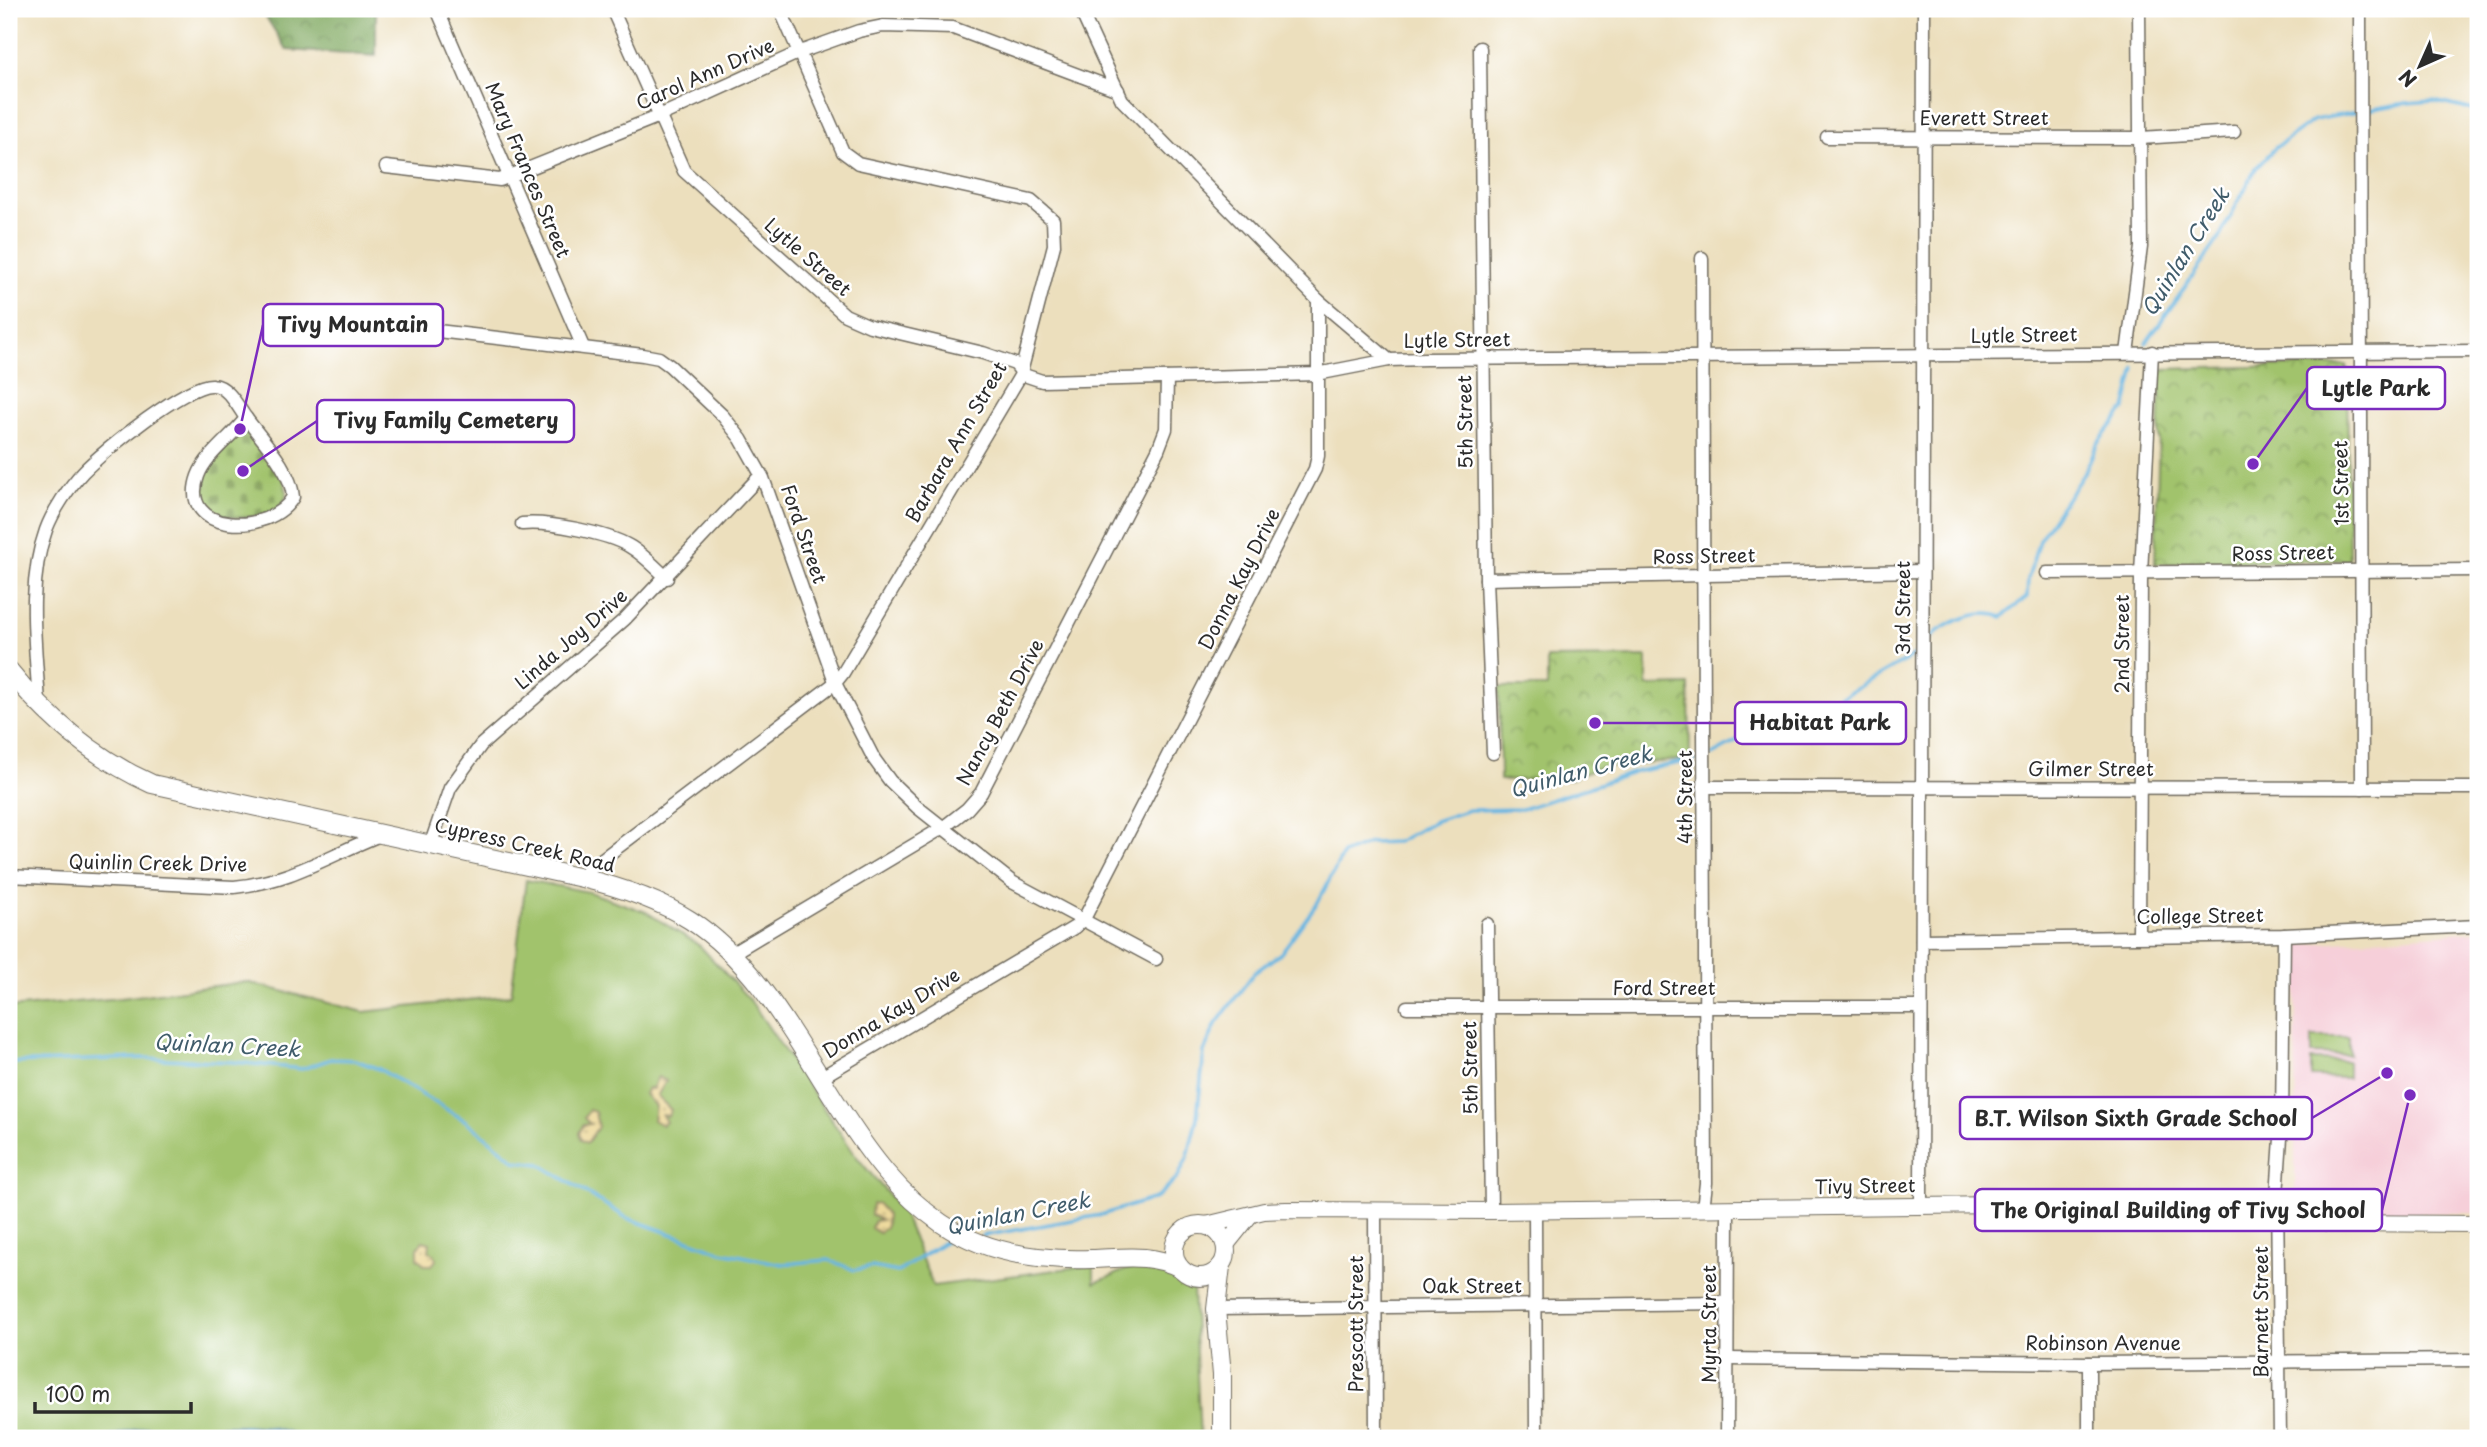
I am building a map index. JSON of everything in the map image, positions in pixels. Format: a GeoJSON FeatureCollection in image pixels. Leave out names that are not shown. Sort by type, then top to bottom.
{"type":"FeatureCollection","features":[{"type":"Feature","properties":{"kind":"main road","name":"Cypress Creek Road"},"geometry":{"type":"LineString","coordinates":[[9,670],[38,704],[82,745],[122,771],[152,784],[616,886],[671,910],[709,934],[731,954],[765,995],[888,1178],[912,1201],[957,1232],[1012,1253],[1067,1259],[1131,1256],[1167,1261],[1187,1272]]}},
{"type":"Feature","properties":{"kind":"main road"},"geometry":{"type":"LineString","coordinates":[[1216,1309],[1187,1272],[1174,1250],[1179,1236],[1185,1230],[1202,1226],[1217,1232],[1225,1246],[1216,1309],[1222,1375],[1222,1438]]}},
{"type":"Feature","properties":{"kind":"main road","name":"Cypress Creek Road"},"geometry":{"type":"LineString","coordinates":[[1131,1256],[1179,1236]]}},
{"type":"Feature","properties":{"kind":"main road"},"geometry":{"type":"LineString","coordinates":[[1187,1272],[1211,1274],[1221,1266]]}},
{"type":"Feature","properties":{"kind":"street","name":"Mary Frances Street"},"geometry":{"type":"LineString","coordinates":[[437,9],[583,347]]}},
{"type":"Feature","properties":{"kind":"street","name":"Lytle Street"},"geometry":{"type":"LineString","coordinates":[[612,9],[657,117],[677,159],[694,182],[845,315],[870,326],[983,353],[1015,364],[1021,371],[1042,381],[1317,374],[1389,360],[2478,351]]}},
{"type":"Feature","properties":{"kind":"street","name":"Barbara Ann Street"},"geometry":{"type":"LineString","coordinates":[[582,878],[589,869],[835,683],[1021,371],[1054,245],[1053,220],[1031,201],[858,163],[843,152],[780,9]]}},
{"type":"Feature","properties":{"kind":"street"},"geometry":{"type":"LineString","coordinates":[[1080,9],[1122,100],[1318,300],[1389,360]]}},
{"type":"Feature","properties":{"kind":"street","name":"3rd Street"},"geometry":{"type":"LineString","coordinates":[[1921,1207],[1924,9]]}},
{"type":"Feature","properties":{"kind":"street"},"geometry":{"type":"LineString","coordinates":[[2127,353],[2141,247],[2139,9]]}},
{"type":"Feature","properties":{"kind":"street","name":"1st Street"},"geometry":{"type":"LineString","coordinates":[[2360,9],[2362,788]]}},
{"type":"Feature","properties":{"kind":"street","name":"Carol Ann Drive"},"geometry":{"type":"LineString","coordinates":[[386,167],[483,180],[509,177],[657,117],[800,52],[859,31],[883,26],[953,28],[1118,90]]}},
{"type":"Feature","properties":{"kind":"street","name":"5th Street"},"geometry":{"type":"LineString","coordinates":[[1480,48],[1486,579],[1493,753]]}},
{"type":"Feature","properties":{"kind":"street","name":"Everett Street"},"geometry":{"type":"LineString","coordinates":[[1827,137],[2141,138],[2234,132]]}},
{"type":"Feature","properties":{"kind":"street","name":"4th Street"},"geometry":{"type":"LineString","coordinates":[[1702,258],[1706,1184],[1703,1209]]}},
{"type":"Feature","properties":{"kind":"street","name":"Donna Kay Drive"},"geometry":{"type":"LineString","coordinates":[[820,1078],[1082,920],[1093,906],[1311,481],[1318,456],[1318,300]]}},
{"type":"Feature","properties":{"kind":"street","name":"Ford Street"},"geometry":{"type":"LineString","coordinates":[[386,325],[583,347],[659,358],[670,366],[723,416],[741,439],[761,475],[835,683],[882,770],[909,800],[1013,882],[1156,959]]}},
{"type":"Feature","properties":{"kind":"street","name":"2nd Street"},"geometry":{"type":"LineString","coordinates":[[2140,936],[2141,574],[2152,352]]}},
{"type":"Feature","properties":{"kind":"street","name":"Nancy Beth Drive"},"geometry":{"type":"LineString","coordinates":[[731,954],[944,827],[967,809],[981,793],[1158,450],[1166,429],[1167,378]]}},
{"type":"Feature","properties":{"kind":"street"},"geometry":{"type":"LineString","coordinates":[[38,704],[36,564],[47,528],[83,472],[176,398],[200,386],[215,384],[223,389],[246,418],[284,471],[292,488],[293,497],[280,512],[269,518],[239,524],[223,523],[204,513],[196,497],[195,485],[206,462],[246,418]]}},
{"type":"Feature","properties":{"kind":"street","name":"Linda Joy Drive"},"geometry":{"type":"LineString","coordinates":[[430,846],[450,789],[481,745],[625,619],[667,578],[761,475]]}},
{"type":"Feature","properties":{"kind":"street"},"geometry":{"type":"LineString","coordinates":[[522,524],[544,523],[618,541],[639,552],[667,578]]}},
{"type":"Feature","properties":{"kind":"street","name":"Ross Street"},"geometry":{"type":"LineString","coordinates":[[2047,573],[2478,570]]}},
{"type":"Feature","properties":{"kind":"street","name":"Ross Street"},"geometry":{"type":"LineString","coordinates":[[1486,579],[1922,571]]}},
{"type":"Feature","properties":{"kind":"street","name":"Gilmer Street"},"geometry":{"type":"LineString","coordinates":[[1704,787],[2478,788]]}},
{"type":"Feature","properties":{"kind":"street","name":"Quinlin Creek Drive"},"geometry":{"type":"LineString","coordinates":[[9,876],[234,887],[263,884],[289,877],[380,835]]}},
{"type":"Feature","properties":{"kind":"street","name":"5th Street"},"geometry":{"type":"LineString","coordinates":[[1487,924],[1491,1211]]}},
{"type":"Feature","properties":{"kind":"street","name":"College Street"},"geometry":{"type":"LineString","coordinates":[[1922,940],[2284,935],[2478,926]]}},
{"type":"Feature","properties":{"kind":"street","name":"Barnett Street"},"geometry":{"type":"LineString","coordinates":[[2280,1438],[2280,1208],[2277,1195],[2283,1124],[2284,935]]}},
{"type":"Feature","properties":{"kind":"street","name":"Ford Street"},"geometry":{"type":"LineString","coordinates":[[1407,1007],[1922,1007]]}},
{"type":"Feature","properties":{"kind":"street","name":"Tivy Street"},"geometry":{"type":"LineString","coordinates":[[1202,1226],[1286,1210],[1491,1211],[2259,1202],[2329,1223],[2478,1224]]}},
{"type":"Feature","properties":{"kind":"street","name":"Myrta Street"},"geometry":{"type":"LineString","coordinates":[[1727,1438],[1728,1209]]}},
{"type":"Feature","properties":{"kind":"street","name":"Prescott Street"},"geometry":{"type":"LineString","coordinates":[[1375,1210],[1376,1438]]}},
{"type":"Feature","properties":{"kind":"street"},"geometry":{"type":"LineString","coordinates":[[1535,1210],[1536,1438]]}},
{"type":"Feature","properties":{"kind":"street"},"geometry":{"type":"LineString","coordinates":[[1225,1246],[1250,1215]]}},
{"type":"Feature","properties":{"kind":"street","name":"Oak Street"},"geometry":{"type":"LineString","coordinates":[[1216,1309],[1728,1303]]}},
{"type":"Feature","properties":{"kind":"street","name":"Robinson Avenue"},"geometry":{"type":"LineString","coordinates":[[1728,1359],[2089,1363],[2478,1360]]}},
{"type":"Feature","properties":{"kind":"street"},"geometry":{"type":"LineString","coordinates":[[2089,1363],[2089,1438]]}},
{"type":"Feature","properties":{"kind":"shaded area"},"geometry":{"type":"Polygon","coordinates":[[[2478,931],[2478,1213],[2337,1213],[2321,1211],[2295,1202],[2296,945],[2478,931]]]}},
{"type":"Feature","properties":{"kind":"green space"},"geometry":{"type":"Polygon","coordinates":[[[261,9],[376,9],[376,56],[287,50],[261,9]]]}},
{"type":"Feature","properties":{"kind":"green space"},"geometry":{"type":"Polygon","coordinates":[[[2347,365],[2349,560],[2155,564],[2161,369],[2347,365]]]}},
{"type":"Feature","properties":{"kind":"green space"},"geometry":{"type":"Polygon","coordinates":[[[246,424],[280,471],[286,489],[285,498],[280,506],[261,515],[228,516],[209,506],[204,500],[203,488],[215,458],[246,424]]]}},
{"type":"Feature","properties":{"kind":"green space"},"geometry":{"type":"Polygon","coordinates":[[[1647,657],[1647,686],[1689,685],[1690,759],[1600,767],[1571,779],[1500,780],[1499,687],[1547,687],[1547,658],[1647,657]]]}},
{"type":"Feature","properties":{"kind":"green space"},"geometry":{"type":"Polygon","coordinates":[[[526,880],[589,892],[646,912],[700,946],[750,1000],[856,1156],[902,1211],[933,1286],[1094,1265],[1094,1283],[1125,1270],[1145,1266],[1164,1272],[1193,1289],[1200,1438],[9,1438],[9,1008],[121,998],[246,982],[364,1012],[511,995],[526,880]]]}},
{"type":"Feature","properties":{"kind":"green space"},"geometry":{"type":"Polygon","coordinates":[[[2312,1037],[2349,1037],[2349,1055],[2312,1054],[2312,1037]]]}},
{"type":"Feature","properties":{"kind":"green space"},"geometry":{"type":"Polygon","coordinates":[[[2311,1060],[2348,1061],[2348,1078],[2311,1077],[2311,1060]]]}},
{"type":"Feature","properties":{"kind":"sand"},"geometry":{"type":"Polygon","coordinates":[[[658,1077],[666,1081],[657,1096],[671,1110],[668,1116],[662,1115],[666,1122],[662,1125],[653,1120],[655,1106],[645,1094],[648,1088],[652,1089],[658,1077]]]}},
{"type":"Feature","properties":{"kind":"sand"},"geometry":{"type":"Polygon","coordinates":[[[589,1110],[595,1112],[598,1127],[587,1143],[581,1140],[579,1133],[583,1125],[590,1124],[584,1118],[589,1110]]]}},
{"type":"Feature","properties":{"kind":"sand"},"geometry":{"type":"Polygon","coordinates":[[[877,1203],[887,1215],[886,1226],[879,1233],[871,1228],[874,1221],[881,1220],[871,1215],[872,1204],[877,1203]]]}},
{"type":"Feature","properties":{"kind":"sand"},"geometry":{"type":"Polygon","coordinates":[[[423,1241],[430,1243],[429,1251],[434,1254],[436,1260],[432,1265],[425,1265],[418,1258],[418,1247],[423,1241]]]}},
{"type":"Feature","properties":{"kind":"water"},"geometry":{"type":"Polygon","coordinates":[[[144,1427],[271,1427],[310,1438],[104,1438],[144,1427]]]}},
{"type":"Feature","properties":{"kind":"waterway","name":"Quinlan Creek"},"geometry":{"type":"LineString","coordinates":[[2146,343],[2218,240],[2256,168],[2275,148],[2314,120],[2406,103],[2433,101],[2478,111]]}},
{"type":"Feature","properties":{"kind":"waterway","name":"Quinlan Creek"},"geometry":{"type":"LineString","coordinates":[[1929,639],[1944,627],[1963,618],[1984,614],[2002,617],[2027,597],[2028,579],[2039,540],[2086,470],[2098,443],[2125,409],[2135,368]]}},
{"type":"Feature","properties":{"kind":"waterway","name":"Quinlan Creek"},"geometry":{"type":"LineString","coordinates":[[1712,755],[1798,707],[1816,707],[1844,696],[1915,655]]}},
{"type":"Feature","properties":{"kind":"waterway","name":"Quinlan Creek"},"geometry":{"type":"LineString","coordinates":[[982,1236],[1101,1215],[1156,1198],[1178,1177],[1188,1156],[1197,1118],[1204,1052],[1216,1024],[1254,973],[1281,953],[1318,902],[1343,854],[1370,843],[1397,842],[1435,821],[1469,810],[1522,809],[1639,771],[1695,760]]}},
{"type":"Feature","properties":{"kind":"waterway","name":"Quinlan Creek"},"geometry":{"type":"LineString","coordinates":[[9,1063],[142,1058],[234,1062],[302,1069],[331,1059],[355,1060],[379,1069],[466,1121],[516,1161],[540,1164],[627,1218],[722,1252],[782,1264],[829,1260],[854,1270],[872,1267],[898,1272],[944,1242],[957,1240]]}},
{"type":"Feature","properties":{"kind":"place","name":"Tivy Mountain"},"geometry":{"type":"Point","coordinates":[240,429]}},
{"type":"Feature","properties":{"kind":"place","name":"Lytle Park"},"geometry":{"type":"Point","coordinates":[2253,464]}},
{"type":"Feature","properties":{"kind":"place","name":"Tivy Family Cemetery"},"geometry":{"type":"Point","coordinates":[243,471]}},
{"type":"Feature","properties":{"kind":"place","name":"Habitat Park"},"geometry":{"type":"Point","coordinates":[1595,723]}},
{"type":"Feature","properties":{"kind":"place","name":"B.T. Wilson Sixth Grade School"},"geometry":{"type":"Point","coordinates":[2387,1073]}},
{"type":"Feature","properties":{"kind":"place","name":"The Original Building of Tivy School"},"geometry":{"type":"Point","coordinates":[2410,1095]}}]}
